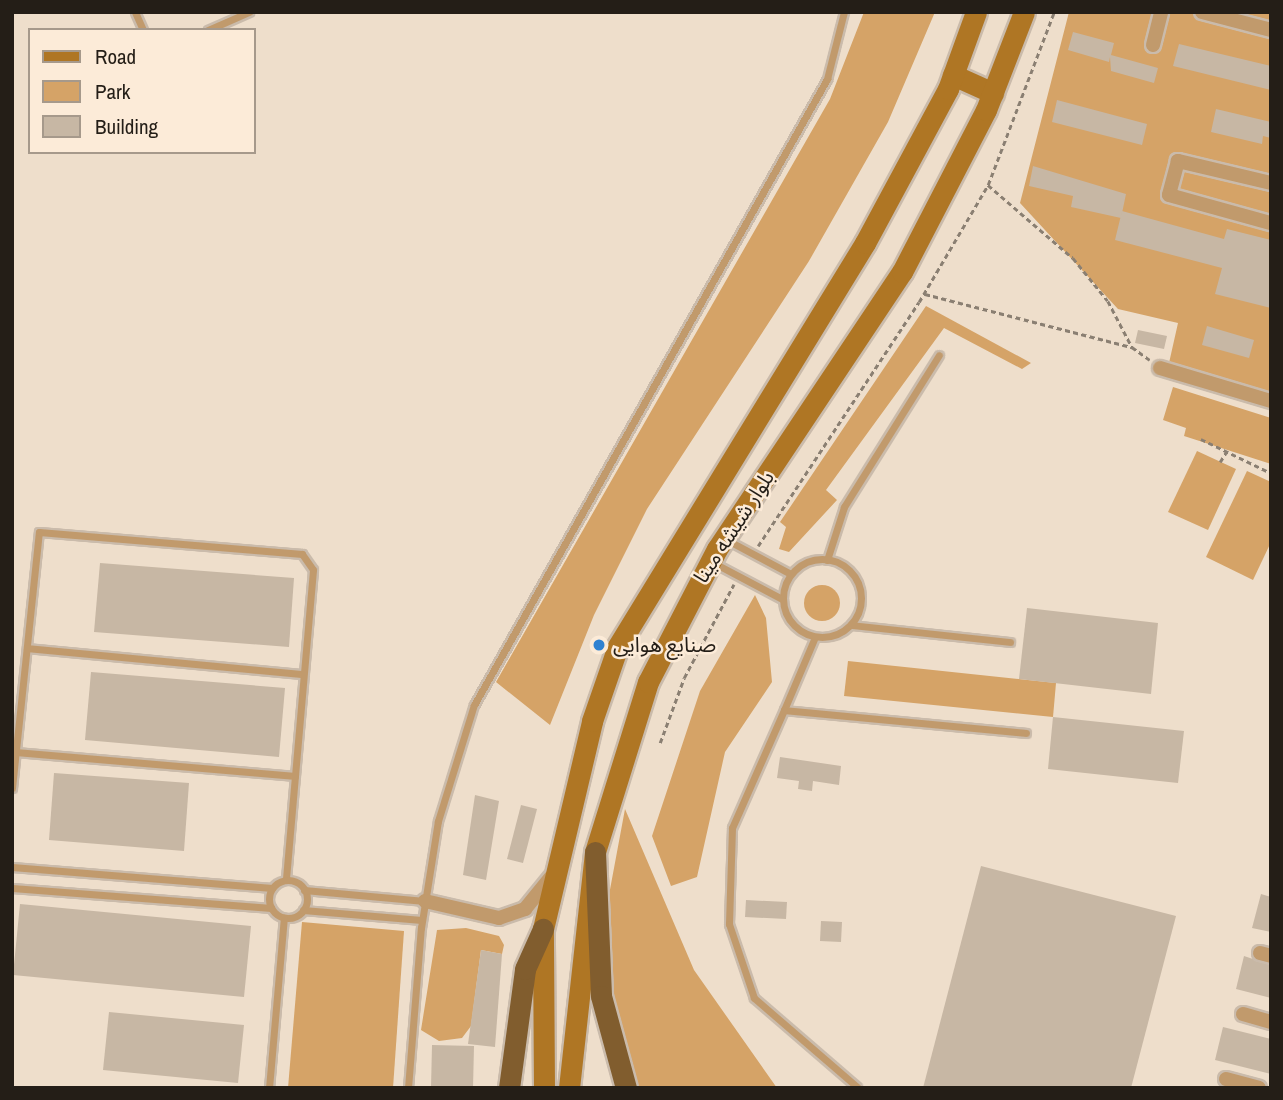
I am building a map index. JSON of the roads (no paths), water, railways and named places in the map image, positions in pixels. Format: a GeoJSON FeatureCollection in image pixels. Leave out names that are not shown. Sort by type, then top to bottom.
{"type":"FeatureCollection","features":[{"type":"Feature","properties":{"kind":"highway"},"geometry":{"type":"LineString","coordinates":[[595,852],[601,996],[626,1088]]}},
{"type":"Feature","properties":{"kind":"highway"},"geometry":{"type":"LineString","coordinates":[[509,1088],[525,969],[543,929]]}},
{"type":"Feature","properties":{"kind":"main road","name":"بلوار شیشه مینا"},"geometry":{"type":"LineString","coordinates":[[544,1088],[543,929],[592,721],[618,646],[866,243],[953,75],[976,12]]}},
{"type":"Feature","properties":{"kind":"main road","name":"بلوار شیشه مینا"},"geometry":{"type":"LineString","coordinates":[[569,1088],[595,852],[648,682],[710,561],[902,272],[993,93],[1024,12]]}},
{"type":"Feature","properties":{"kind":"main road"},"geometry":{"type":"LineString","coordinates":[[953,75],[993,93]]}},
{"type":"Feature","properties":{"kind":"street"},"geometry":{"type":"LineString","coordinates":[[1153,44],[1161,12]]}},
{"type":"Feature","properties":{"kind":"street"},"geometry":{"type":"LineString","coordinates":[[1202,12],[1271,30]]}},
{"type":"Feature","properties":{"kind":"street"},"geometry":{"type":"LineString","coordinates":[[1271,183],[1178,161],[1169,195],[1271,223]]}},
{"type":"Feature","properties":{"kind":"street"},"geometry":{"type":"LineString","coordinates":[[1160,368],[1271,401]]}},
{"type":"Feature","properties":{"kind":"street"},"geometry":{"type":"LineString","coordinates":[[425,901],[499,918],[525,909],[556,870]]}},
{"type":"Feature","properties":{"kind":"street"},"geometry":{"type":"LineString","coordinates":[[1243,1014],[1271,1021]]}},
{"type":"Feature","properties":{"kind":"street"},"geometry":{"type":"LineString","coordinates":[[1226,1079],[1259,1088]]}},
{"type":"Feature","properties":{"kind":"lane"},"geometry":{"type":"LineString","coordinates":[[135,12],[142,28]]}},
{"type":"Feature","properties":{"kind":"lane"},"geometry":{"type":"LineString","coordinates":[[213,28],[249,12]]}},
{"type":"Feature","properties":{"kind":"lane"},"geometry":{"type":"LineString","coordinates":[[408,1088],[422,920],[438,821],[495,659],[827,79],[844,12]]}},
{"type":"Feature","properties":{"kind":"lane"},"geometry":{"type":"LineString","coordinates":[[827,560],[844,507],[939,355]]}},
{"type":"Feature","properties":{"kind":"lane"},"geometry":{"type":"LineString","coordinates":[[12,788],[39,532],[302,554],[313,570],[286,880]]}},
{"type":"Feature","properties":{"kind":"lane"},"geometry":{"type":"LineString","coordinates":[[724,539],[791,574],[827,560]]}},
{"type":"Feature","properties":{"kind":"lane"},"geometry":{"type":"LineString","coordinates":[[827,560],[856,581],[860,603],[851,625]]}},
{"type":"Feature","properties":{"kind":"lane"},"geometry":{"type":"LineString","coordinates":[[710,561],[782,599],[792,624],[815,637],[851,625],[1010,642]]}},
{"type":"Feature","properties":{"kind":"lane"},"geometry":{"type":"LineString","coordinates":[[782,599],[791,574]]}},
{"type":"Feature","properties":{"kind":"lane"},"geometry":{"type":"LineString","coordinates":[[815,637],[732,828],[729,924],[754,998],[857,1087]]}},
{"type":"Feature","properties":{"kind":"lane"},"geometry":{"type":"LineString","coordinates":[[27,648],[303,674]]}},
{"type":"Feature","properties":{"kind":"lane"},"geometry":{"type":"LineString","coordinates":[[784,710],[1026,733]]}},
{"type":"Feature","properties":{"kind":"lane"},"geometry":{"type":"LineString","coordinates":[[16,752],[295,776]]}},
{"type":"Feature","properties":{"kind":"lane"},"geometry":{"type":"LineString","coordinates":[[12,866],[272,888],[286,880]]}},
{"type":"Feature","properties":{"kind":"lane"},"geometry":{"type":"LineString","coordinates":[[286,880],[304,890],[425,901]]}},
{"type":"Feature","properties":{"kind":"lane"},"geometry":{"type":"LineString","coordinates":[[12,888],[271,908],[284,918]]}},
{"type":"Feature","properties":{"kind":"lane"},"geometry":{"type":"LineString","coordinates":[[271,908],[272,888]]}},
{"type":"Feature","properties":{"kind":"lane"},"geometry":{"type":"LineString","coordinates":[[303,910],[304,890]]}},
{"type":"Feature","properties":{"kind":"lane"},"geometry":{"type":"LineString","coordinates":[[284,918],[303,910],[422,920]]}},
{"type":"Feature","properties":{"kind":"lane"},"geometry":{"type":"LineString","coordinates":[[269,1088],[284,918]]}},
{"type":"Feature","properties":{"kind":"place","name":"صنایع هوایی"},"geometry":{"type":"Point","coordinates":[599,645]}}]}
